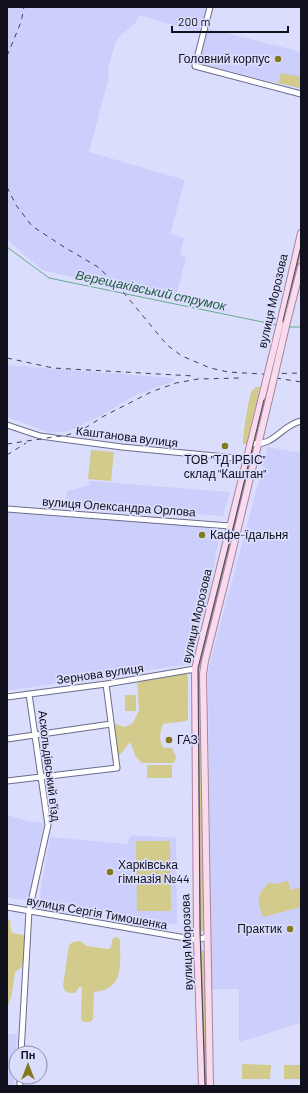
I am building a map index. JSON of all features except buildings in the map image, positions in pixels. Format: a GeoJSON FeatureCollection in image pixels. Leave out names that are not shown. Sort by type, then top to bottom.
{"type":"FeatureCollection","features":[{"type":"Feature","properties":{"kind":"main road","name":"вулиця Морозова"},"geometry":{"type":"LineString","coordinates":[[202,1086],[198,940],[195,669],[301,233]]}},
{"type":"Feature","properties":{"kind":"main road","name":"вулиця Морозова"},"geometry":{"type":"LineString","coordinates":[[210,1086],[203,674],[301,267]]}},
{"type":"Feature","properties":{"kind":"main road"},"geometry":{"type":"LineString","coordinates":[[222,559],[230,561]]}},
{"type":"Feature","properties":{"kind":"main road"},"geometry":{"type":"LineString","coordinates":[[198,654],[206,657]]}},
{"type":"Feature","properties":{"kind":"street"},"geometry":{"type":"LineString","coordinates":[[210,7],[195,66],[301,94]]}},
{"type":"Feature","properties":{"kind":"street"},"geometry":{"type":"LineString","coordinates":[[250,443],[258,445],[269,441],[290,426],[301,421]]}},
{"type":"Feature","properties":{"kind":"street","name":"Каштанова вулиця"},"geometry":{"type":"LineString","coordinates":[[7,425],[40,436],[122,447],[246,459]]}},
{"type":"Feature","properties":{"kind":"street","name":"вулиця Олександра Орлова"},"geometry":{"type":"LineString","coordinates":[[7,509],[230,526]]}},
{"type":"Feature","properties":{"kind":"street","name":"Зернова вулиця"},"geometry":{"type":"LineString","coordinates":[[7,697],[106,684],[195,669]]}},
{"type":"Feature","properties":{"kind":"street"},"geometry":{"type":"LineString","coordinates":[[7,781],[117,768],[106,684]]}},
{"type":"Feature","properties":{"kind":"street","name":"Аскольдівський в'їзд"},"geometry":{"type":"LineString","coordinates":[[21,1045],[29,911],[48,824],[29,694]]}},
{"type":"Feature","properties":{"kind":"street"},"geometry":{"type":"LineString","coordinates":[[7,739],[112,724]]}},
{"type":"Feature","properties":{"kind":"street","name":"вулиця Сергія Тимошенка"},"geometry":{"type":"LineString","coordinates":[[7,908],[198,940],[207,937]]}},
{"type":"Feature","properties":{"kind":"shaded area"},"geometry":{"type":"Polygon","coordinates":[[[7,7],[209,7],[202,34],[139,15],[136,22],[117,39],[108,67],[109,77],[89,152],[185,180],[170,234],[184,238],[180,255],[186,257],[175,300],[42,270],[7,239],[7,7]]]}},
{"type":"Feature","properties":{"kind":"shaded area"},"geometry":{"type":"Polygon","coordinates":[[[207,28],[301,52],[301,89],[198,63],[207,28]]]}},
{"type":"Feature","properties":{"kind":"shaded area"},"geometry":{"type":"Polygon","coordinates":[[[281,73],[301,77],[301,88],[278,83],[281,73]]]}},
{"type":"Feature","properties":{"kind":"shaded area"},"geometry":{"type":"Polygon","coordinates":[[[301,239],[301,261],[257,441],[253,441],[301,239]]]}},
{"type":"Feature","properties":{"kind":"shaded area"},"geometry":{"type":"Polygon","coordinates":[[[7,365],[172,378],[174,381],[136,395],[98,417],[69,431],[50,433],[7,417],[7,365]]]}},
{"type":"Feature","properties":{"kind":"shaded area"},"geometry":{"type":"Polygon","coordinates":[[[260,387],[247,444],[243,444],[249,400],[253,389],[260,387]]]}},
{"type":"Feature","properties":{"kind":"shaded area"},"geometry":{"type":"Polygon","coordinates":[[[251,447],[255,447],[229,559],[224,558],[251,447]]]}},
{"type":"Feature","properties":{"kind":"shaded area"},"geometry":{"type":"Polygon","coordinates":[[[268,447],[301,453],[301,1023],[239,1042],[239,989],[211,989],[208,670],[268,447]]]}},
{"type":"Feature","properties":{"kind":"shaded area"},"geometry":{"type":"Polygon","coordinates":[[[91,450],[114,452],[111,481],[88,479],[91,450]]]}},
{"type":"Feature","properties":{"kind":"shaded area"},"geometry":{"type":"Polygon","coordinates":[[[89,481],[230,492],[223,516],[66,505],[67,491],[89,485],[89,481]]]}},
{"type":"Feature","properties":{"kind":"shaded area"},"geometry":{"type":"Polygon","coordinates":[[[7,513],[69,516],[221,528],[208,597],[189,664],[7,691],[7,513]]]}},
{"type":"Feature","properties":{"kind":"shaded area"},"geometry":{"type":"Polygon","coordinates":[[[223,561],[228,562],[204,655],[199,654],[223,561]]]}},
{"type":"Feature","properties":{"kind":"shaded area"},"geometry":{"type":"Polygon","coordinates":[[[198,657],[203,659],[201,674],[204,931],[199,931],[196,672],[198,657]]]}},
{"type":"Feature","properties":{"kind":"shaded area"},"geometry":{"type":"Polygon","coordinates":[[[186,671],[188,678],[188,720],[163,724],[160,733],[162,746],[164,748],[172,748],[176,757],[175,761],[173,763],[142,763],[136,757],[130,742],[116,760],[113,723],[125,727],[132,724],[139,711],[137,679],[186,671]]]}},
{"type":"Feature","properties":{"kind":"shaded area"},"geometry":{"type":"Polygon","coordinates":[[[125,695],[136,695],[136,711],[125,711],[125,695]]]}},
{"type":"Feature","properties":{"kind":"shaded area"},"geometry":{"type":"Polygon","coordinates":[[[147,765],[172,765],[172,778],[147,778],[147,765]]]}},
{"type":"Feature","properties":{"kind":"shaded area"},"geometry":{"type":"Polygon","coordinates":[[[7,815],[28,821],[44,823],[28,901],[7,897],[7,815]]]}},
{"type":"Feature","properties":{"kind":"shaded area","name":"Харківська гімназія №44"},"geometry":{"type":"Polygon","coordinates":[[[131,835],[176,838],[177,925],[39,900],[50,837],[127,844],[131,835]]]}},
{"type":"Feature","properties":{"kind":"shaded area"},"geometry":{"type":"Polygon","coordinates":[[[136,841],[170,841],[171,911],[137,911],[136,841]]]}},
{"type":"Feature","properties":{"kind":"shaded area"},"geometry":{"type":"Polygon","coordinates":[[[288,881],[291,890],[301,887],[301,907],[263,917],[259,901],[262,890],[270,882],[275,884],[288,881]]]}},
{"type":"Feature","properties":{"kind":"shaded area"},"geometry":{"type":"Polygon","coordinates":[[[7,918],[10,920],[11,931],[13,933],[24,935],[26,938],[23,962],[21,968],[15,972],[12,993],[7,1009],[7,918]]]}},
{"type":"Feature","properties":{"kind":"shaded area"},"geometry":{"type":"Polygon","coordinates":[[[116,937],[120,940],[119,974],[116,981],[111,986],[104,990],[94,992],[93,1019],[90,1022],[84,1022],[81,1020],[82,987],[79,987],[75,993],[70,993],[65,991],[63,986],[69,945],[73,942],[80,941],[87,946],[108,949],[111,947],[113,938],[116,937]]]}},
{"type":"Feature","properties":{"kind":"shaded area"},"geometry":{"type":"Polygon","coordinates":[[[199,951],[204,951],[208,1086],[203,1086],[199,951]]]}},
{"type":"Feature","properties":{"kind":"shaded area"},"geometry":{"type":"Polygon","coordinates":[[[7,1034],[17,1034],[16,1045],[8,1045],[8,1085],[14,1086],[7,1086],[7,1034]]]}},
{"type":"Feature","properties":{"kind":"shaded area"},"geometry":{"type":"Polygon","coordinates":[[[242,1064],[271,1065],[270,1079],[242,1079],[242,1064]]]}},
{"type":"Feature","properties":{"kind":"shaded area"},"geometry":{"type":"Polygon","coordinates":[[[284,1065],[301,1065],[301,1079],[284,1079],[284,1065]]]}},
{"type":"Feature","properties":{"kind":"waterway","name":"Верещаківський струмок"},"geometry":{"type":"LineString","coordinates":[[7,247],[49,278],[277,325]]}},
{"type":"Feature","properties":{"kind":"waterway","name":"Верещаківський струмок"},"geometry":{"type":"LineString","coordinates":[[288,327],[301,327]]}},
{"type":"Feature","properties":{"kind":"tram line"},"geometry":{"type":"LineString","coordinates":[[205,1086],[200,932],[198,668],[301,246]]}},
{"type":"Feature","properties":{"kind":"railway"},"geometry":{"type":"LineString","coordinates":[[7,56],[21,22],[24,7]]}},
{"type":"Feature","properties":{"kind":"railway"},"geometry":{"type":"LineString","coordinates":[[7,187],[16,205],[32,226],[98,267],[119,287],[167,345],[182,356],[210,368],[228,372],[262,374],[301,373]]}},
{"type":"Feature","properties":{"kind":"railway"},"geometry":{"type":"LineString","coordinates":[[7,358],[53,368],[194,376]]}},
{"type":"Feature","properties":{"kind":"railway"},"geometry":{"type":"LineString","coordinates":[[7,444],[67,435],[82,430],[104,416],[151,392],[176,383],[198,379],[240,378]]}},
{"type":"Feature","properties":{"kind":"railway"},"geometry":{"type":"LineString","coordinates":[[276,378],[301,382]]}},
{"type":"Feature","properties":{"kind":"railway"},"geometry":{"type":"LineString","coordinates":[[7,455],[26,443]]}},
{"type":"Feature","properties":{"kind":"place","name":"Головний корпус"},"geometry":{"type":"Point","coordinates":[278,59]}},
{"type":"Feature","properties":{"kind":"place","name":"ТОВ \"ТД ІРБІС\" склад \"Каштан\""},"geometry":{"type":"Point","coordinates":[225,446]}},
{"type":"Feature","properties":{"kind":"place","name":"Кафе-їдальня"},"geometry":{"type":"Point","coordinates":[202,535]}},
{"type":"Feature","properties":{"kind":"place","name":"ГАЗ"},"geometry":{"type":"Point","coordinates":[169,740]}},
{"type":"Feature","properties":{"kind":"place","name":"Харківська гімназія №44"},"geometry":{"type":"Point","coordinates":[110,872]}},
{"type":"Feature","properties":{"kind":"place","name":"Практик"},"geometry":{"type":"Point","coordinates":[290,929]}}]}
